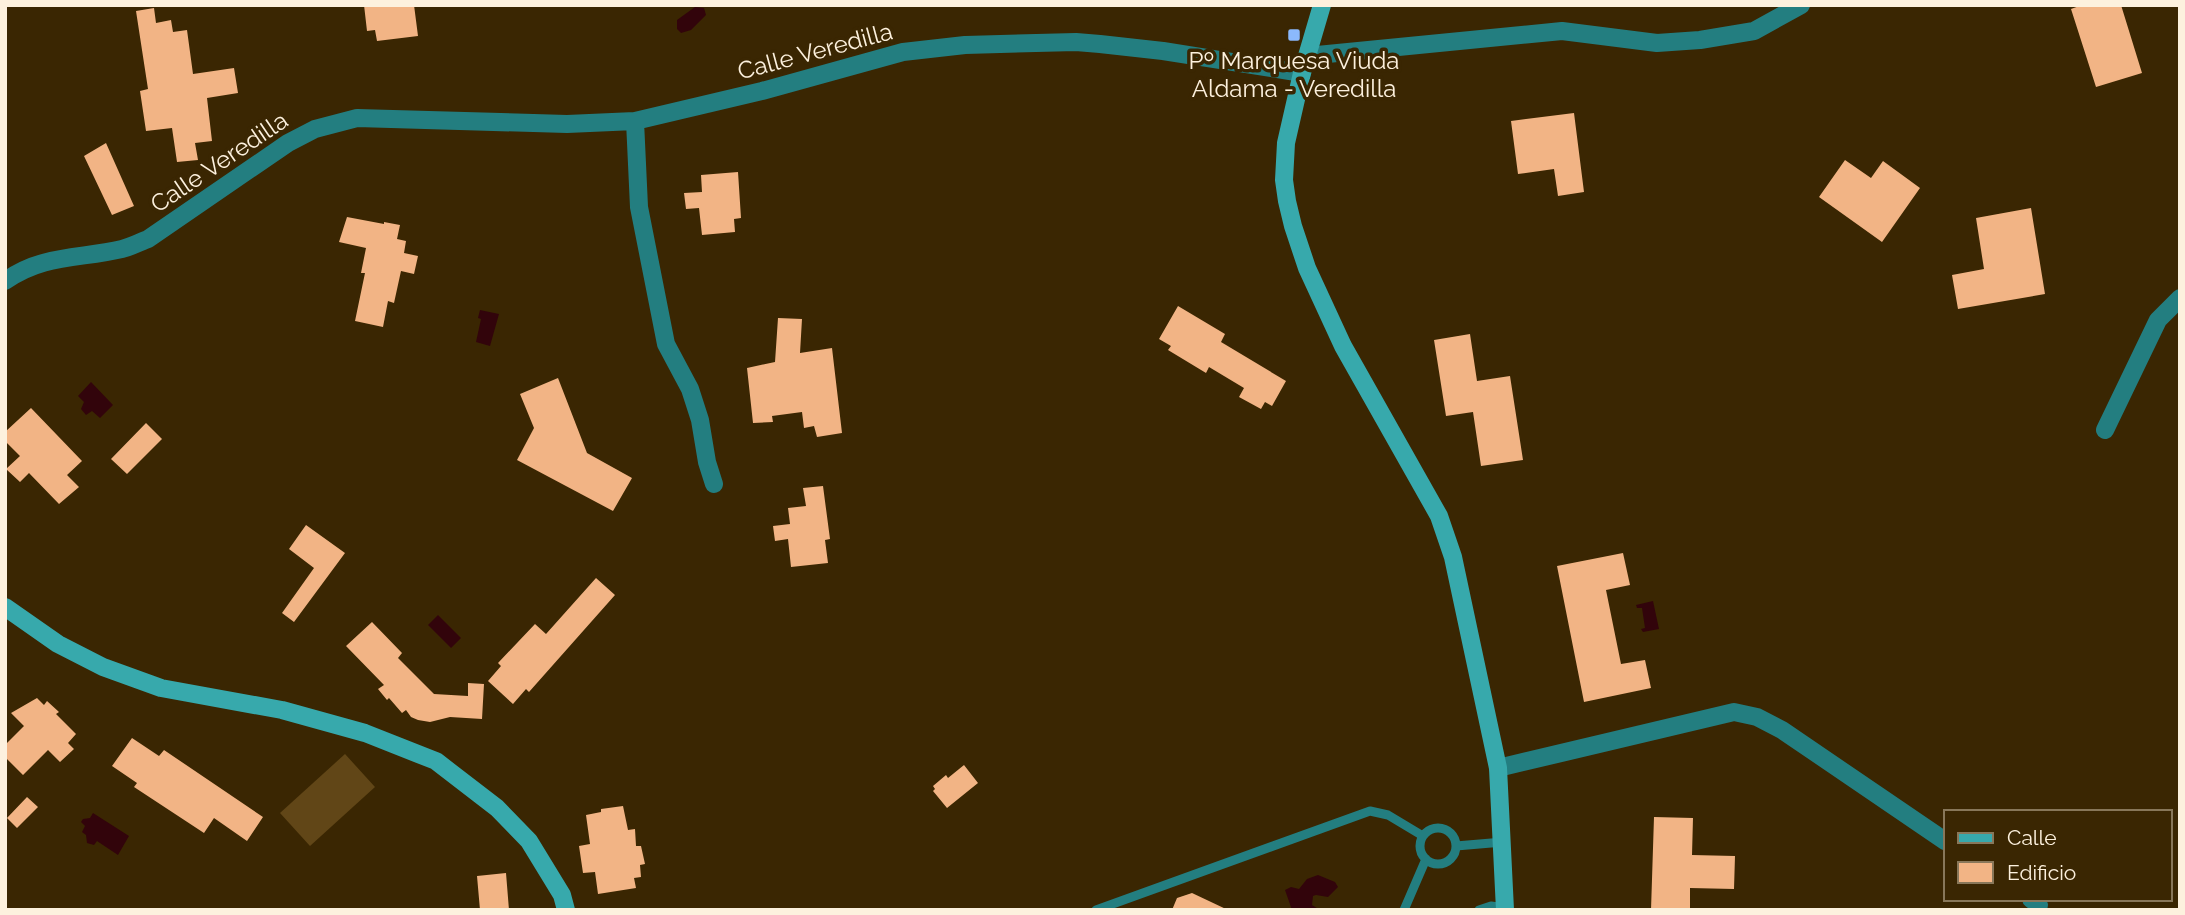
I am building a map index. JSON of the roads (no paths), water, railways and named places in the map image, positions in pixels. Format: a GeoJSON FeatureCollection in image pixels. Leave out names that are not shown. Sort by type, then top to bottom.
{"type":"FeatureCollection","features":[{"type":"Feature","properties":{"kind":"street"},"geometry":{"type":"LineString","coordinates":[[1322,5],[1304,65],[1286,143],[1284,180],[1293,226],[1307,268],[1343,346],[1439,516],[1453,557],[1499,768],[1505,909]]}},
{"type":"Feature","properties":{"kind":"street","name":"Calle Veredilla"},"geometry":{"type":"LineString","coordinates":[[5,281],[39,263],[61,257],[123,249],[148,239],[288,143],[315,129],[357,118],[567,124],[635,121],[762,92],[903,52],[944,46],[1076,42],[1304,65],[1562,31],[1657,43],[1700,40],[1755,31],[1801,5]]}},
{"type":"Feature","properties":{"kind":"street"},"geometry":{"type":"LineString","coordinates":[[635,121],[639,207],[666,344],[691,389],[700,420],[706,463],[714,484]]}},
{"type":"Feature","properties":{"kind":"street"},"geometry":{"type":"LineString","coordinates":[[2105,430],[2158,320],[2180,298]]}},
{"type":"Feature","properties":{"kind":"street"},"geometry":{"type":"LineString","coordinates":[[5,607],[58,644],[103,667],[162,688],[282,710],[365,733],[436,761],[497,808],[528,841],[562,895],[566,910]]}},
{"type":"Feature","properties":{"kind":"street"},"geometry":{"type":"LineString","coordinates":[[1499,768],[1734,712],[1757,717],[1782,730],[1944,840]]}},
{"type":"Feature","properties":{"kind":"lane"},"geometry":{"type":"LineString","coordinates":[[1096,910],[1370,811],[1388,815],[1423,836]]}},
{"type":"Feature","properties":{"kind":"lane"},"geometry":{"type":"LineString","coordinates":[[1436,828],[1443,829],[1454,839],[1456,846],[1454,853],[1445,863],[1432,863],[1426,859],[1420,848],[1423,836],[1436,828]]}},
{"type":"Feature","properties":{"kind":"lane"},"geometry":{"type":"LineString","coordinates":[[1456,846],[1503,842]]}},
{"type":"Feature","properties":{"kind":"lane"},"geometry":{"type":"LineString","coordinates":[[1404,910],[1426,859]]}},
{"type":"Feature","properties":{"kind":"lane"},"geometry":{"type":"LineString","coordinates":[[1479,910],[1491,906],[1505,909]]}},
{"type":"Feature","properties":{"kind":"place","name":"Pº Marquesa Viuda Aldama - Veredilla"},"geometry":{"type":"Point","coordinates":[1294,35]}}]}
